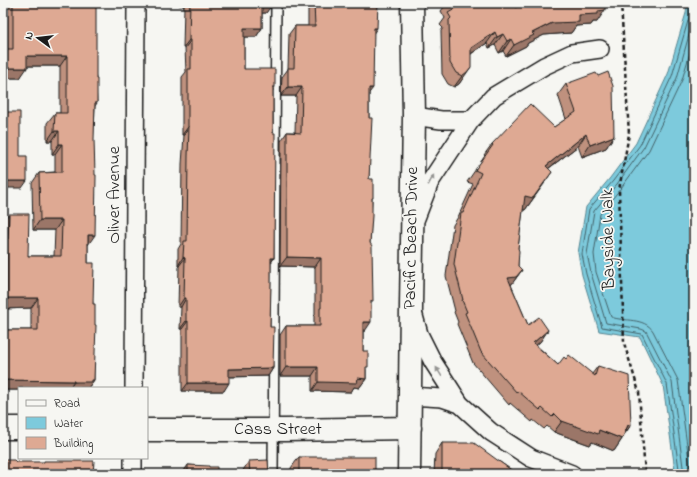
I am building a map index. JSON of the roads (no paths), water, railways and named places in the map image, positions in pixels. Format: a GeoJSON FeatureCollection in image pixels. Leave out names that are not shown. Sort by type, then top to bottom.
{"type":"FeatureCollection","features":[{"type":"Feature","properties":{"kind":"street","name":"Oliver Avenue"},"geometry":{"type":"LineString","coordinates":[[134,387],[136,3]]}},
{"type":"Feature","properties":{"kind":"street","name":"Pacific Beach Drive"},"geometry":{"type":"LineString","coordinates":[[410,474],[414,116],[412,3]]}},
{"type":"Feature","properties":{"kind":"street"},"geometry":{"type":"LineString","coordinates":[[412,229],[430,182],[471,120],[494,96],[544,66],[572,53],[600,49]]}},
{"type":"Feature","properties":{"kind":"street"},"geometry":{"type":"LineString","coordinates":[[414,116],[441,120],[471,120]]}},
{"type":"Feature","properties":{"kind":"street"},"geometry":{"type":"LineString","coordinates":[[411,306],[420,334],[433,362],[460,404],[492,432],[531,458],[572,474]]}},
{"type":"Feature","properties":{"kind":"street"},"geometry":{"type":"LineString","coordinates":[[410,396],[442,398],[460,404]]}},
{"type":"Feature","properties":{"kind":"street"},"geometry":{"type":"LineString","coordinates":[[3,428],[18,428]]}},
{"type":"Feature","properties":{"kind":"street","name":"Cass Street"},"geometry":{"type":"LineString","coordinates":[[148,430],[410,428]]}},
{"type":"Feature","properties":{"kind":"street"},"geometry":{"type":"LineString","coordinates":[[132,474],[133,459]]}},
{"type":"Feature","properties":{"kind":"lane"},"geometry":{"type":"LineString","coordinates":[[273,474],[276,3]]}},
{"type":"Feature","properties":{"kind":"water"},"geometry":{"type":"Polygon","coordinates":[[[687,3],[694,3],[694,474],[677,474],[675,470],[663,385],[640,337],[599,331],[582,275],[578,253],[586,207],[636,143],[668,74],[686,13],[687,3]]]}}]}
